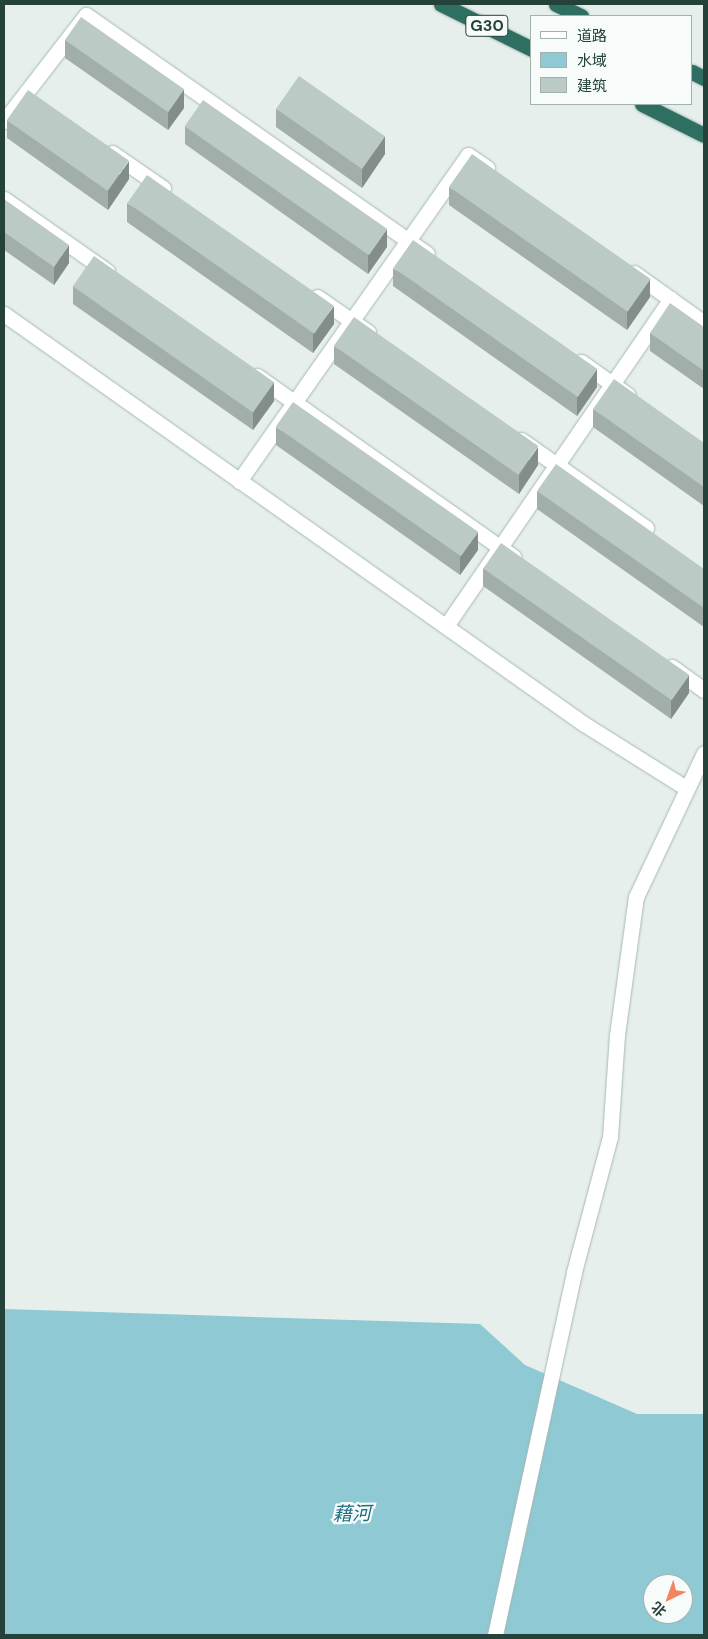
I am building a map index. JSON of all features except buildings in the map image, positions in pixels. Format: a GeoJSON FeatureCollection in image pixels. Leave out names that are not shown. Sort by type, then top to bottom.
{"type":"FeatureCollection","features":[{"type":"Feature","properties":{"kind":"highway","name":"G30"},"geometry":{"type":"LineString","coordinates":[[441,4],[530,48]]}},
{"type":"Feature","properties":{"kind":"highway"},"geometry":{"type":"LineString","coordinates":[[556,4],[579,15]]}},
{"type":"Feature","properties":{"kind":"highway"},"geometry":{"type":"LineString","coordinates":[[644,105],[704,135]]}},
{"type":"Feature","properties":{"kind":"street"},"geometry":{"type":"LineString","coordinates":[[4,121],[86,15],[440,264]]}},
{"type":"Feature","properties":{"kind":"street"},"geometry":{"type":"LineString","coordinates":[[26,92],[42,104]]}},
{"type":"Feature","properties":{"kind":"street"},"geometry":{"type":"LineString","coordinates":[[99,144],[172,195]]}},
{"type":"Feature","properties":{"kind":"street"},"geometry":{"type":"LineString","coordinates":[[240,481],[468,155],[500,178]]}},
{"type":"Feature","properties":{"kind":"street"},"geometry":{"type":"LineString","coordinates":[[4,199],[117,278]]}},
{"type":"Feature","properties":{"kind":"street"},"geometry":{"type":"LineString","coordinates":[[622,264],[704,323]]}},
{"type":"Feature","properties":{"kind":"street"},"geometry":{"type":"LineString","coordinates":[[303,286],[383,343]]}},
{"type":"Feature","properties":{"kind":"street"},"geometry":{"type":"LineString","coordinates":[[446,626],[670,299]]}},
{"type":"Feature","properties":{"kind":"street"},"geometry":{"type":"LineString","coordinates":[[4,314],[584,724],[686,788]]}},
{"type":"Feature","properties":{"kind":"street"},"geometry":{"type":"LineString","coordinates":[[571,355],[643,406]]}},
{"type":"Feature","properties":{"kind":"street"},"geometry":{"type":"LineString","coordinates":[[246,369],[525,564]]}},
{"type":"Feature","properties":{"kind":"street"},"geometry":{"type":"LineString","coordinates":[[509,432],[658,536]]}},
{"type":"Feature","properties":{"kind":"street"},"geometry":{"type":"LineString","coordinates":[[655,656],[704,690]]}},
{"type":"Feature","properties":{"kind":"street"},"geometry":{"type":"LineString","coordinates":[[495,1635],[574,1272],[610,1137],[617,1035],[636,898],[704,753]]}},
{"type":"Feature","properties":{"kind":"water","name":"藉河"},"geometry":{"type":"Polygon","coordinates":[[[4,1309],[480,1324],[525,1365],[637,1414],[704,1414],[704,1635],[4,1635],[4,1309]]]}}]}
